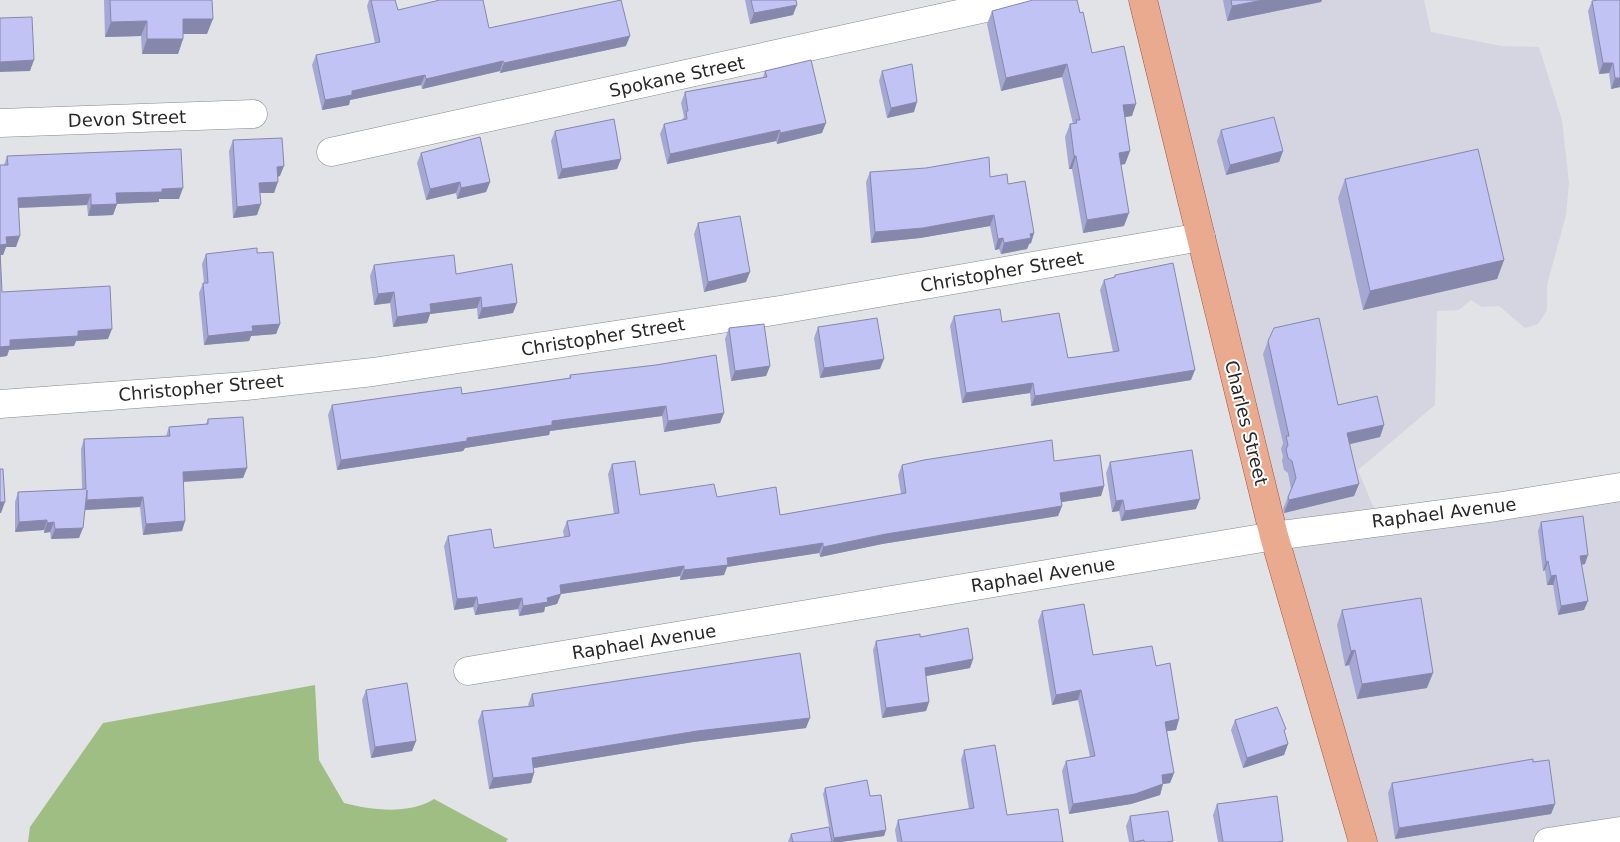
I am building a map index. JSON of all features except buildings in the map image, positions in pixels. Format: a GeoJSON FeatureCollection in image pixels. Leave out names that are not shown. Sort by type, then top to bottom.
{"type":"FeatureCollection","features":[{"type":"Feature","properties":{"kind":"main road","name":"Charles Street"},"geometry":{"type":"LineString","coordinates":[[1143,0],[1274,536],[1363,842]]}},
{"type":"Feature","properties":{"kind":"street","name":"Spokane Street"},"geometry":{"type":"LineString","coordinates":[[331,152],[1022,0]]}},
{"type":"Feature","properties":{"kind":"street","name":"Devon Street"},"geometry":{"type":"LineString","coordinates":[[0,123],[253,114]]}},
{"type":"Feature","properties":{"kind":"street","name":"Christopher Street"},"geometry":{"type":"LineString","coordinates":[[0,404],[246,386],[373,372],[780,310],[1201,237]]}},
{"type":"Feature","properties":{"kind":"street","name":"Raphael Avenue"},"geometry":{"type":"LineString","coordinates":[[468,671],[1274,536],[1496,507],[1620,486]]}},
{"type":"Feature","properties":{"kind":"street"},"geometry":{"type":"LineString","coordinates":[[1548,842],[1620,831]]}},
{"type":"Feature","properties":{"kind":"shaded area"},"geometry":{"type":"Polygon","coordinates":[[[1143,0],[1424,0],[1431,32],[1501,46],[1539,47],[1562,120],[1569,183],[1566,215],[1547,285],[1547,310],[1538,324],[1525,328],[1499,306],[1482,307],[1471,300],[1459,310],[1437,311],[1435,405],[1358,470],[1377,516],[1620,479],[1620,842],[1359,842],[1143,0]]]}},
{"type":"Feature","properties":{"kind":"green space"},"geometry":{"type":"Polygon","coordinates":[[[315,685],[319,760],[344,803],[366,808],[390,810],[413,807],[434,799],[508,839],[506,842],[28,842],[30,827],[103,723],[315,685]]]}}]}
